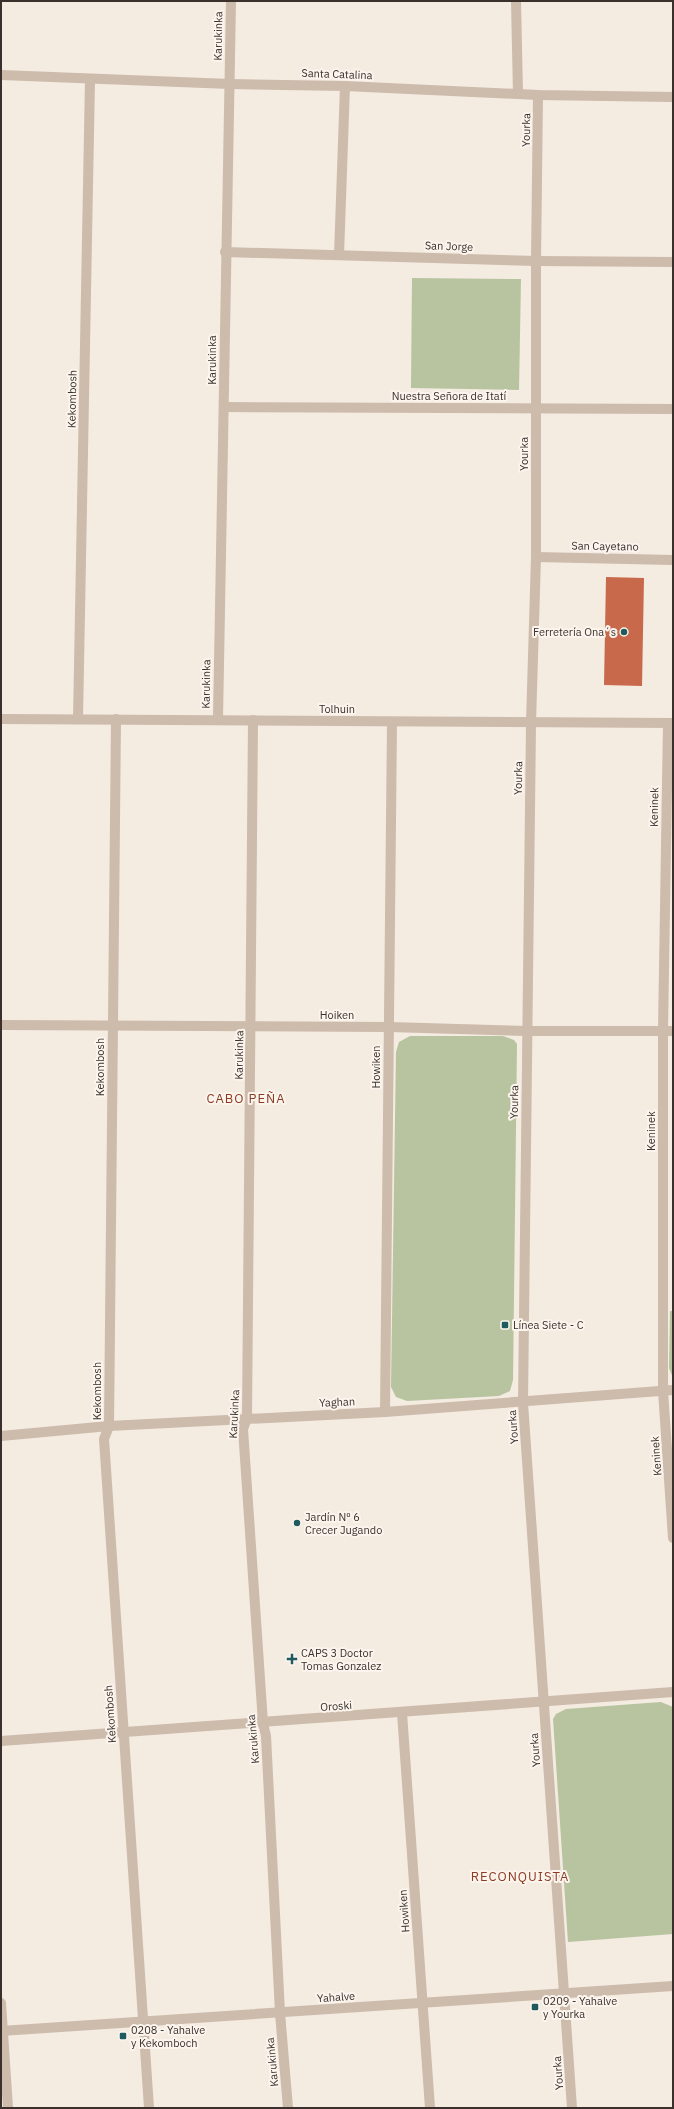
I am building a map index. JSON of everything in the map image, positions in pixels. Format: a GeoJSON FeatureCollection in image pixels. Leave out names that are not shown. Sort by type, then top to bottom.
{"type":"FeatureCollection","features":[{"type":"Feature","properties":{"kind":"street","name":"Karukinka"},"geometry":{"type":"LineString","coordinates":[[218,719],[224,407],[225,252],[231,1]]}},
{"type":"Feature","properties":{"kind":"street"},"geometry":{"type":"LineString","coordinates":[[516,1],[518,94]]}},
{"type":"Feature","properties":{"kind":"street","name":"Santa Catalina"},"geometry":{"type":"LineString","coordinates":[[1,75],[230,84],[345,86],[538,95],[673,97]]}},
{"type":"Feature","properties":{"kind":"street","name":"Kekombosh"},"geometry":{"type":"LineString","coordinates":[[78,719],[90,79]]}},
{"type":"Feature","properties":{"kind":"street"},"geometry":{"type":"LineString","coordinates":[[339,255],[345,86]]}},
{"type":"Feature","properties":{"kind":"street","name":"Yourka"},"geometry":{"type":"LineString","coordinates":[[538,95],[536,260],[536,557],[531,723],[523,1403],[572,2108]]}},
{"type":"Feature","properties":{"kind":"street","name":"San Jorge"},"geometry":{"type":"LineString","coordinates":[[225,252],[673,262]]}},
{"type":"Feature","properties":{"kind":"street","name":"Nuestra Señora de Itatí"},"geometry":{"type":"LineString","coordinates":[[224,407],[673,409]]}},
{"type":"Feature","properties":{"kind":"street","name":"San Cayetano"},"geometry":{"type":"LineString","coordinates":[[536,557],[673,560]]}},
{"type":"Feature","properties":{"kind":"street","name":"Tolhuin"},"geometry":{"type":"LineString","coordinates":[[1,719],[218,719],[392,722],[670,723]]}},
{"type":"Feature","properties":{"kind":"street","name":"Kekombosh"},"geometry":{"type":"LineString","coordinates":[[116,719],[109,1426],[104,1439],[142,2022],[149,2108]]}},
{"type":"Feature","properties":{"kind":"street","name":"Karukinka"},"geometry":{"type":"LineString","coordinates":[[253,720],[247,1418],[244,1429],[263,1723],[266,1736],[280,2013],[288,2108]]}},
{"type":"Feature","properties":{"kind":"street","name":"Howiken"},"geometry":{"type":"LineString","coordinates":[[385,1412],[392,722]]}},
{"type":"Feature","properties":{"kind":"street","name":"Keninek"},"geometry":{"type":"LineString","coordinates":[[670,723],[668,1391],[673,1538]]}},
{"type":"Feature","properties":{"kind":"street","name":"Hoiken"},"geometry":{"type":"LineString","coordinates":[[1,1025],[388,1027],[527,1031],[668,1031]]}},
{"type":"Feature","properties":{"kind":"street","name":"Yaghan"},"geometry":{"type":"LineString","coordinates":[[1,1436],[109,1426],[385,1412],[523,1403],[668,1391]]}},
{"type":"Feature","properties":{"kind":"street","name":"Oroski"},"geometry":{"type":"LineString","coordinates":[[1,1741],[402,1713],[673,1692]]}},
{"type":"Feature","properties":{"kind":"street","name":"Howiken"},"geometry":{"type":"LineString","coordinates":[[402,1713],[430,2108]]}},
{"type":"Feature","properties":{"kind":"street","name":"Yahalve"},"geometry":{"type":"LineString","coordinates":[[2,2031],[673,1986]]}},
{"type":"Feature","properties":{"kind":"street"},"geometry":{"type":"LineString","coordinates":[[1,2003],[8,2108]]}},
{"type":"Feature","properties":{"kind":"green space"},"geometry":{"type":"Polygon","coordinates":[[[412,278],[521,279],[519,390],[411,388],[412,278]]]}},
{"type":"Feature","properties":{"kind":"green space"},"geometry":{"type":"Polygon","coordinates":[[[410,1036],[503,1036],[514,1040],[517,1044],[513,1380],[510,1391],[499,1396],[407,1401],[396,1397],[391,1387],[396,1052],[399,1042],[410,1036]]]}},
{"type":"Feature","properties":{"kind":"green space"},"geometry":{"type":"Polygon","coordinates":[[[670,1311],[673,1311],[673,1378],[669,1368],[670,1311]]]}},
{"type":"Feature","properties":{"kind":"green space"},"geometry":{"type":"Polygon","coordinates":[[[661,1702],[673,1707],[673,1934],[568,1942],[553,1719],[556,1714],[566,1709],[661,1702]]]}},
{"type":"Feature","properties":{"kind":"building","name":"Ferretería Ona´s"},"geometry":{"type":"Polygon","coordinates":[[[606,577],[644,578],[642,686],[604,685],[606,577]]]}},
{"type":"Feature","properties":{"kind":"place","name":"Ferretería Ona´s"},"geometry":{"type":"Point","coordinates":[624,632]}},
{"type":"Feature","properties":{"kind":"place","name":"Línea Siete - C"},"geometry":{"type":"Point","coordinates":[505,1325]}},
{"type":"Feature","properties":{"kind":"place","name":"Jardín Nº 6 Crecer Jugando"},"geometry":{"type":"Point","coordinates":[297,1523]}},
{"type":"Feature","properties":{"kind":"place","name":"CAPS 3 Doctor Tomas Gonzalez"},"geometry":{"type":"Point","coordinates":[292,1659]}},
{"type":"Feature","properties":{"kind":"place","name":"0209 - Yahalve y Yourka"},"geometry":{"type":"Point","coordinates":[535,2007]}},
{"type":"Feature","properties":{"kind":"place","name":"0208 - Yahalve y Kekomboch"},"geometry":{"type":"Point","coordinates":[123,2036]}},
{"type":"Feature","properties":{"kind":"district","name":"CABO PEÑA"},"geometry":{"type":"Point","coordinates":[246,1098]}},
{"type":"Feature","properties":{"kind":"district","name":"RECONQUISTA"},"geometry":{"type":"Point","coordinates":[520,1876]}}]}
